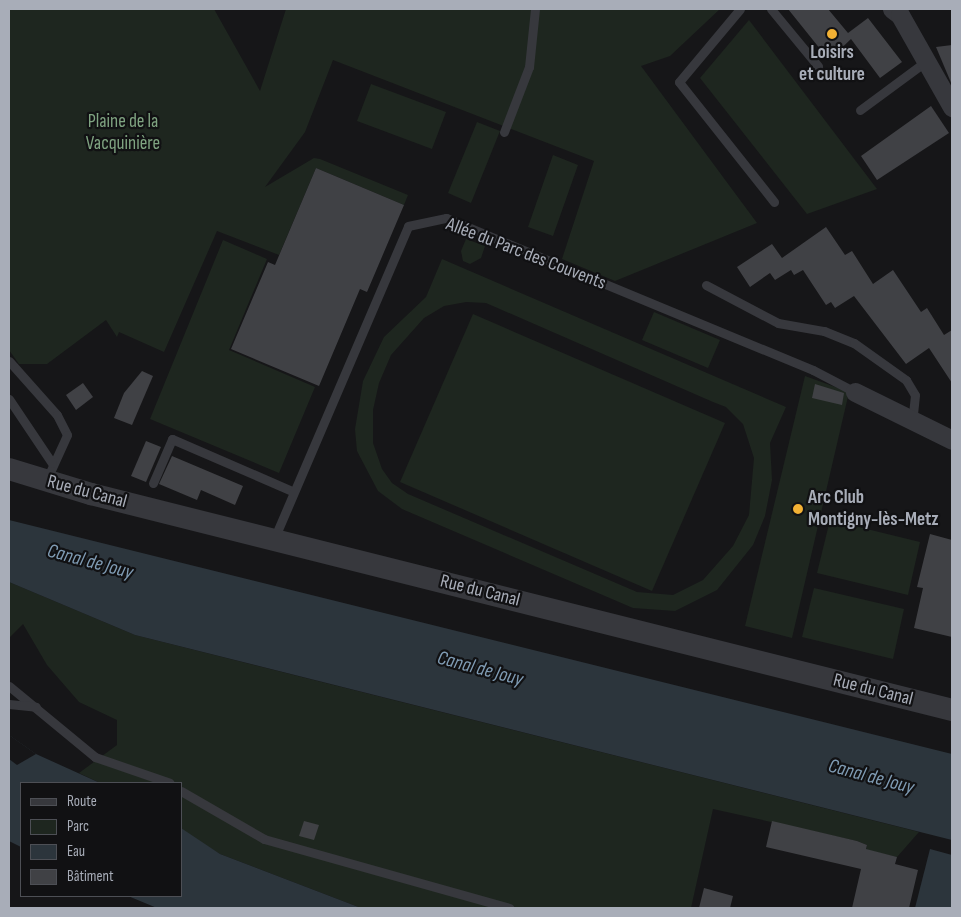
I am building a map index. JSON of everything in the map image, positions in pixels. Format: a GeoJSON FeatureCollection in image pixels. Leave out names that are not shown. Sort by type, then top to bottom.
{"type":"FeatureCollection","features":[{"type":"Feature","properties":{"kind":"street"},"geometry":{"type":"LineString","coordinates":[[902,11],[925,62],[952,107]]}},
{"type":"Feature","properties":{"kind":"street","name":"Allée du Parc des Couvents"},"geometry":{"type":"LineString","coordinates":[[855,392],[912,423],[952,440]]}},
{"type":"Feature","properties":{"kind":"street","name":"Rue du Canal"},"geometry":{"type":"LineString","coordinates":[[9,469],[49,472],[274,539],[952,710]]}},
{"type":"Feature","properties":{"kind":"lane"},"geometry":{"type":"LineString","coordinates":[[504,132],[529,67],[535,9]]}},
{"type":"Feature","properties":{"kind":"lane"},"geometry":{"type":"LineString","coordinates":[[740,9],[679,82],[774,202]]}},
{"type":"Feature","properties":{"kind":"lane"},"geometry":{"type":"LineString","coordinates":[[771,9],[818,66]]}},
{"type":"Feature","properties":{"kind":"lane"},"geometry":{"type":"LineString","coordinates":[[860,110],[925,62]]}},
{"type":"Feature","properties":{"kind":"lane","name":"Allée du Parc des Couvents"},"geometry":{"type":"LineString","coordinates":[[274,539],[292,491],[408,226],[446,218],[813,370],[855,392]]}},
{"type":"Feature","properties":{"kind":"lane"},"geometry":{"type":"LineString","coordinates":[[706,285],[778,323],[824,331],[854,343],[906,380],[916,395],[912,423]]}},
{"type":"Feature","properties":{"kind":"lane"},"geometry":{"type":"LineString","coordinates":[[9,361],[57,415],[67,436],[49,472]]}},
{"type":"Feature","properties":{"kind":"lane"},"geometry":{"type":"LineString","coordinates":[[9,399],[49,472]]}},
{"type":"Feature","properties":{"kind":"lane"},"geometry":{"type":"LineString","coordinates":[[153,482],[172,439],[292,491]]}},
{"type":"Feature","properties":{"kind":"lane"},"geometry":{"type":"LineString","coordinates":[[9,686],[37,707],[54,727],[95,757],[167,782]]}},
{"type":"Feature","properties":{"kind":"lane"},"geometry":{"type":"LineString","coordinates":[[9,704],[37,707]]}},
{"type":"Feature","properties":{"kind":"lane"},"geometry":{"type":"LineString","coordinates":[[182,792],[264,840],[510,908]]}},
{"type":"Feature","properties":{"kind":"green space","name":"Plaine de la Vacquinière"},"geometry":{"type":"Polygon","coordinates":[[[9,9],[214,9],[260,91],[286,9],[720,9],[670,56],[641,66],[757,223],[615,281],[562,259],[594,161],[333,60],[305,132],[265,187],[314,158],[408,195],[404,205],[316,168],[279,255],[217,231],[164,352],[119,332],[117,337],[106,320],[47,364],[19,364],[9,350],[9,9]]]}},
{"type":"Feature","properties":{"kind":"green space"},"geometry":{"type":"Polygon","coordinates":[[[749,20],[877,189],[807,214],[700,78],[749,20]]]}},
{"type":"Feature","properties":{"kind":"green space"},"geometry":{"type":"Polygon","coordinates":[[[371,84],[446,112],[432,149],[357,121],[371,84]]]}},
{"type":"Feature","properties":{"kind":"green space"},"geometry":{"type":"Polygon","coordinates":[[[477,122],[500,131],[471,203],[448,193],[477,122]]]}},
{"type":"Feature","properties":{"kind":"green space"},"geometry":{"type":"Polygon","coordinates":[[[553,155],[578,165],[553,236],[528,227],[553,155]]]}},
{"type":"Feature","properties":{"kind":"green space"},"geometry":{"type":"Polygon","coordinates":[[[466,239],[485,246],[481,258],[470,264],[463,261],[461,251],[466,239]]]}},
{"type":"Feature","properties":{"kind":"green space"},"geometry":{"type":"Polygon","coordinates":[[[223,240],[267,259],[229,350],[315,387],[279,473],[150,419],[223,240]]]}},
{"type":"Feature","properties":{"kind":"green space"},"geometry":{"type":"Polygon","coordinates":[[[442,259],[786,407],[770,443],[772,480],[765,516],[753,545],[717,590],[675,611],[633,608],[402,509],[378,491],[357,451],[355,429],[363,381],[384,337],[426,297],[442,259]],[[466,302],[444,306],[424,318],[391,355],[379,383],[373,410],[373,443],[382,469],[392,483],[408,494],[637,592],[673,595],[703,580],[733,546],[749,515],[754,458],[743,424],[726,407],[486,303],[466,302]]]}},
{"type":"Feature","properties":{"kind":"green space"},"geometry":{"type":"Polygon","coordinates":[[[654,312],[720,340],[708,368],[642,340],[654,312]]]}},
{"type":"Feature","properties":{"kind":"green space"},"geometry":{"type":"Polygon","coordinates":[[[473,314],[725,423],[652,591],[400,482],[473,314]]]}},
{"type":"Feature","properties":{"kind":"green space","name":"Arc Club Montigny-lès-Metz"},"geometry":{"type":"Polygon","coordinates":[[[805,376],[849,392],[792,638],[745,626],[805,376]]]}},
{"type":"Feature","properties":{"kind":"green space"},"geometry":{"type":"Polygon","coordinates":[[[830,520],[920,542],[908,595],[817,573],[830,520]]]}},
{"type":"Feature","properties":{"kind":"green space"},"geometry":{"type":"Polygon","coordinates":[[[9,582],[135,635],[919,832],[897,857],[866,850],[867,845],[857,841],[713,809],[691,908],[361,908],[220,854],[185,833],[182,829],[182,782],[98,782],[79,773],[117,745],[117,720],[79,702],[47,665],[23,624],[9,638],[9,582]]]}},
{"type":"Feature","properties":{"kind":"green space"},"geometry":{"type":"Polygon","coordinates":[[[814,588],[904,609],[893,659],[802,637],[814,588]]]}},
{"type":"Feature","properties":{"kind":"water","name":"Canal de Jouy"},"geometry":{"type":"Polygon","coordinates":[[[9,520],[952,754],[952,840],[135,635],[9,582],[9,520]]]}},
{"type":"Feature","properties":{"kind":"water"},"geometry":{"type":"Polygon","coordinates":[[[9,735],[36,754],[98,782],[20,782],[20,846],[9,841],[9,735]]]}},
{"type":"Feature","properties":{"kind":"water"},"geometry":{"type":"Polygon","coordinates":[[[182,829],[220,854],[361,908],[157,908],[130,897],[182,897],[182,829]]]}},
{"type":"Feature","properties":{"kind":"water"},"geometry":{"type":"Polygon","coordinates":[[[930,849],[952,855],[952,908],[915,908],[930,849]]]}},
{"type":"Feature","properties":{"kind":"pier"},"geometry":{"type":"Polygon","coordinates":[[[9,735],[36,754],[17,765],[9,759],[9,735]]]}},
{"type":"Feature","properties":{"kind":"building"},"geometry":{"type":"Polygon","coordinates":[[[788,9],[828,9],[848,33],[868,18],[902,62],[880,78],[851,39],[829,60],[788,9]]]}},
{"type":"Feature","properties":{"kind":"building"},"geometry":{"type":"Polygon","coordinates":[[[952,45],[952,85],[936,47],[952,45]]]}},
{"type":"Feature","properties":{"kind":"building"},"geometry":{"type":"Polygon","coordinates":[[[931,106],[949,133],[877,180],[861,156],[931,106]]]}},
{"type":"Feature","properties":{"kind":"building"},"geometry":{"type":"Polygon","coordinates":[[[316,168],[404,205],[367,292],[360,289],[319,386],[231,349],[268,262],[275,265],[316,168]]]}},
{"type":"Feature","properties":{"kind":"building"},"geometry":{"type":"Polygon","coordinates":[[[826,227],[845,255],[852,251],[873,284],[893,270],[921,312],[927,308],[944,335],[952,330],[952,383],[929,348],[906,364],[854,296],[835,308],[831,302],[826,305],[803,270],[794,275],[791,270],[775,280],[770,273],[750,287],[737,267],[772,244],[782,258],[826,227]]]}},
{"type":"Feature","properties":{"kind":"building"},"geometry":{"type":"Polygon","coordinates":[[[142,371],[153,376],[132,425],[114,418],[124,393],[142,371]]]}},
{"type":"Feature","properties":{"kind":"building"},"geometry":{"type":"Polygon","coordinates":[[[83,383],[93,397],[76,410],[66,395],[83,383]]]}},
{"type":"Feature","properties":{"kind":"building"},"geometry":{"type":"Polygon","coordinates":[[[815,384],[844,393],[842,405],[812,398],[815,384]]]}},
{"type":"Feature","properties":{"kind":"building"},"geometry":{"type":"Polygon","coordinates":[[[146,441],[161,447],[146,482],[131,476],[146,441]]]}},
{"type":"Feature","properties":{"kind":"building"},"geometry":{"type":"Polygon","coordinates":[[[172,456],[243,486],[235,505],[201,490],[197,500],[159,484],[172,456]]]}},
{"type":"Feature","properties":{"kind":"building"},"geometry":{"type":"Polygon","coordinates":[[[930,534],[952,540],[952,637],[914,628],[923,588],[917,587],[930,534]]]}},
{"type":"Feature","properties":{"kind":"building"},"geometry":{"type":"Polygon","coordinates":[[[304,821],[319,825],[314,840],[299,836],[304,821]]]}},
{"type":"Feature","properties":{"kind":"building"},"geometry":{"type":"Polygon","coordinates":[[[772,821],[857,841],[867,845],[866,849],[897,857],[895,864],[918,870],[909,908],[852,908],[861,869],[766,847],[772,821]]]}},
{"type":"Feature","properties":{"kind":"building"},"geometry":{"type":"Polygon","coordinates":[[[704,888],[733,896],[730,908],[699,908],[704,888]]]}},
{"type":"Feature","properties":{"kind":"place","name":"Loisirs et culture"},"geometry":{"type":"Point","coordinates":[832,34]}},
{"type":"Feature","properties":{"kind":"place","name":"Arc Club Montigny-lès-Metz"},"geometry":{"type":"Point","coordinates":[798,509]}}]}
